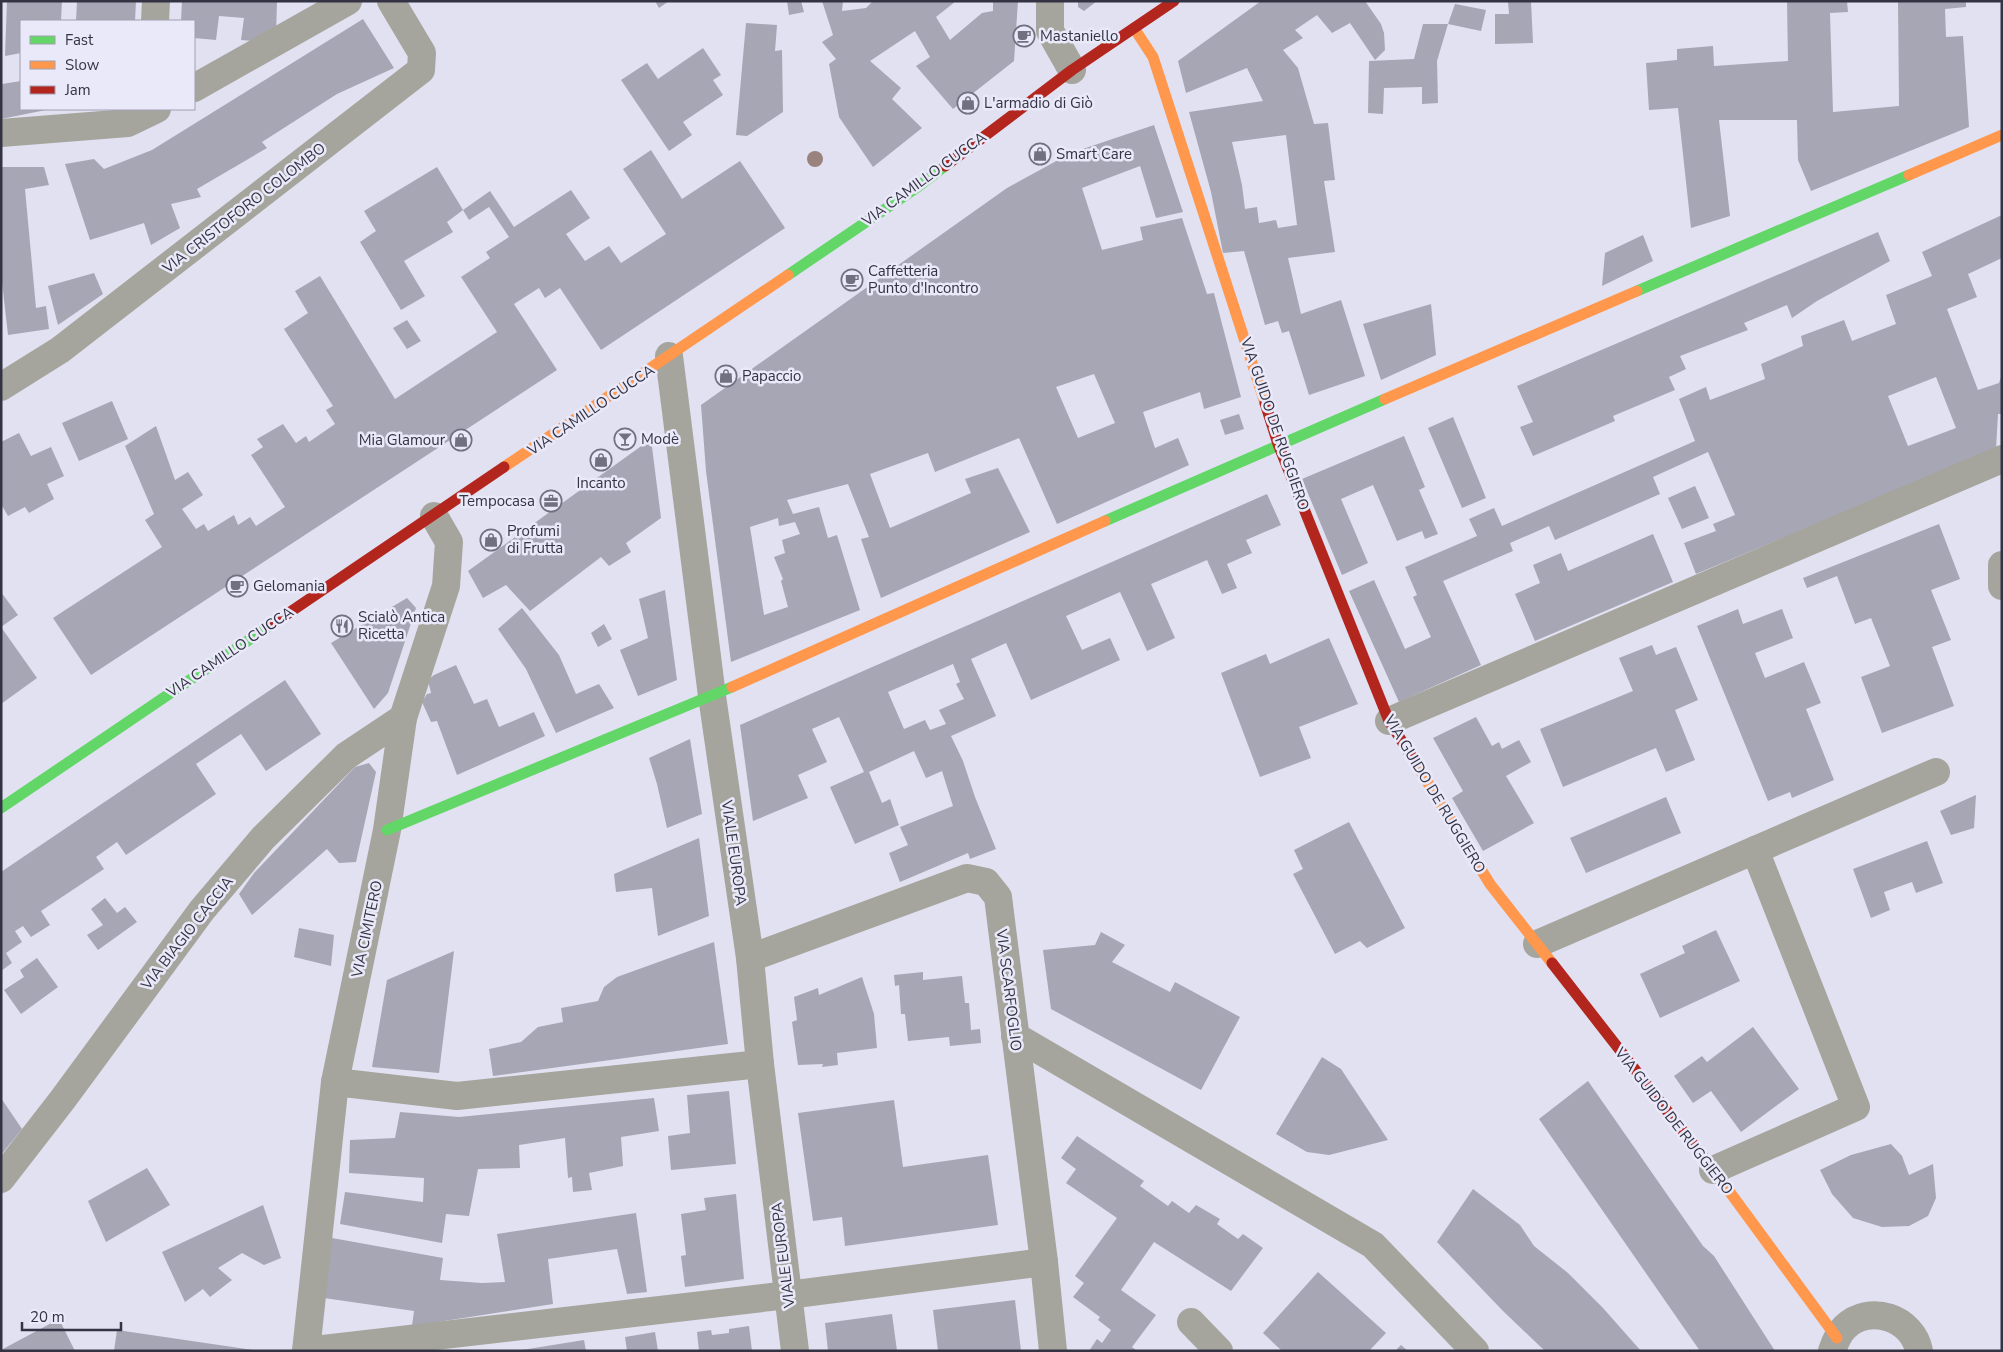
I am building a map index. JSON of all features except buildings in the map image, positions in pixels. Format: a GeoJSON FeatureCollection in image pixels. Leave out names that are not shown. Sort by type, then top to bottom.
{"type":"FeatureCollection","features":[{"type":"Feature","properties":{"kind":"street"},"geometry":{"type":"LineString","coordinates":[[155,20],[156,1]]}},
{"type":"Feature","properties":{"kind":"street"},"geometry":{"type":"LineString","coordinates":[[195,87],[348,1]]}},
{"type":"Feature","properties":{"kind":"street","name":"VIA CRISTOFORO COLOMBO"},"geometry":{"type":"LineString","coordinates":[[1,387],[60,350],[421,70],[422,53],[391,1]]}},
{"type":"Feature","properties":{"kind":"street"},"geometry":{"type":"LineString","coordinates":[[1050,1],[1050,31],[1072,70]]}},
{"type":"Feature","properties":{"kind":"street","name":"VIA CAMILLO CUCCA"},"geometry":{"type":"LineString","coordinates":[[1,808],[919,186],[1072,70],[1174,1]]}},
{"type":"Feature","properties":{"kind":"street","name":"VIA GUIDO DE RUGGIERO"},"geometry":{"type":"LineString","coordinates":[[1134,28],[1152,57],[1278,444],[1388,721],[1490,884],[1713,1170],[1834,1344]]}},
{"type":"Feature","properties":{"kind":"street"},"geometry":{"type":"LineString","coordinates":[[1,133],[128,123],[154,110]]}},
{"type":"Feature","properties":{"kind":"street"},"geometry":{"type":"LineString","coordinates":[[387,830],[712,696],[1278,444],[2002,135]]}},
{"type":"Feature","properties":{"kind":"street","name":"VIALE EUROPA"},"geometry":{"type":"LineString","coordinates":[[669,356],[712,696],[750,958],[760,1064],[795,1351]]}},
{"type":"Feature","properties":{"kind":"street"},"geometry":{"type":"LineString","coordinates":[[1388,721],[2002,459]]}},
{"type":"Feature","properties":{"kind":"street","name":"VIA CIMITERO"},"geometry":{"type":"LineString","coordinates":[[306,1351],[335,1082],[387,830],[403,718],[446,586],[450,542],[434,516]]}},
{"type":"Feature","properties":{"kind":"street"},"geometry":{"type":"LineString","coordinates":[[2002,565],[2002,586]]}},
{"type":"Feature","properties":{"kind":"street","name":"VIA BIAGIO CACCIA"},"geometry":{"type":"LineString","coordinates":[[1,1178],[63,1099],[202,910],[263,838],[346,756],[403,718]]}},
{"type":"Feature","properties":{"kind":"street"},"geometry":{"type":"LineString","coordinates":[[1536,944],[1936,772]]}},
{"type":"Feature","properties":{"kind":"street"},"geometry":{"type":"LineString","coordinates":[[1713,1170],[1856,1107],[1755,850]]}},
{"type":"Feature","properties":{"kind":"street","name":"VIA SCARFOGLIO"},"geometry":{"type":"LineString","coordinates":[[750,958],[967,878],[986,882],[998,897],[1014,1036],[1044,1262],[1053,1351]]}},
{"type":"Feature","properties":{"kind":"street"},"geometry":{"type":"LineString","coordinates":[[1014,1036],[1374,1245],[1475,1351]]}},
{"type":"Feature","properties":{"kind":"street"},"geometry":{"type":"LineString","coordinates":[[335,1082],[457,1096],[760,1064]]}},
{"type":"Feature","properties":{"kind":"street"},"geometry":{"type":"LineString","coordinates":[[306,1351],[788,1295],[1044,1262]]}},
{"type":"Feature","properties":{"kind":"street"},"geometry":{"type":"LineString","coordinates":[[1834,1344],[1846,1326],[1858,1318],[1872,1315],[1886,1316],[1899,1321],[1910,1330],[1918,1343],[1919,1351]]}},
{"type":"Feature","properties":{"kind":"street"},"geometry":{"type":"LineString","coordinates":[[1190,1322],[1219,1351]]}},
{"type":"Feature","properties":{"kind":"traffic: fast"},"geometry":{"type":"LineString","coordinates":[[788,275],[919,186],[945,166]]}},
{"type":"Feature","properties":{"kind":"traffic: fast"},"geometry":{"type":"LineString","coordinates":[[1637,291],[1909,175]]}},
{"type":"Feature","properties":{"kind":"traffic: fast"},"geometry":{"type":"LineString","coordinates":[[1105,521],[1385,399]]}},
{"type":"Feature","properties":{"kind":"traffic: fast"},"geometry":{"type":"LineString","coordinates":[[1,808],[271,625]]}},
{"type":"Feature","properties":{"kind":"traffic: fast"},"geometry":{"type":"LineString","coordinates":[[387,830],[732,687]]}},
{"type":"Feature","properties":{"kind":"traffic: slow"},"geometry":{"type":"LineString","coordinates":[[1134,28],[1153,57],[1265,403]]}},
{"type":"Feature","properties":{"kind":"traffic: slow"},"geometry":{"type":"LineString","coordinates":[[1909,175],[2002,135]]}},
{"type":"Feature","properties":{"kind":"traffic: slow"},"geometry":{"type":"LineString","coordinates":[[504,467],[788,275]]}},
{"type":"Feature","properties":{"kind":"traffic: slow"},"geometry":{"type":"LineString","coordinates":[[1385,399],[1637,291]]}},
{"type":"Feature","properties":{"kind":"traffic: slow"},"geometry":{"type":"LineString","coordinates":[[732,687],[1105,521]]}},
{"type":"Feature","properties":{"kind":"traffic: slow"},"geometry":{"type":"LineString","coordinates":[[1412,757],[1490,884],[1552,963]]}},
{"type":"Feature","properties":{"kind":"traffic: slow"},"geometry":{"type":"LineString","coordinates":[[1718,1176],[1837,1338]]}},
{"type":"Feature","properties":{"kind":"traffic: jam"},"geometry":{"type":"LineString","coordinates":[[945,166],[1072,70],[1174,1]]}},
{"type":"Feature","properties":{"kind":"traffic: jam"},"geometry":{"type":"LineString","coordinates":[[1265,403],[1278,444],[1389,721],[1412,757]]}},
{"type":"Feature","properties":{"kind":"traffic: jam"},"geometry":{"type":"LineString","coordinates":[[271,625],[504,467]]}},
{"type":"Feature","properties":{"kind":"traffic: jam"},"geometry":{"type":"LineString","coordinates":[[1552,963],[1718,1176]]}},
{"type":"Feature","properties":{"kind":"place","name":"Mastaniello"},"geometry":{"type":"Point","coordinates":[1024,36]}},
{"type":"Feature","properties":{"kind":"place","name":"L'armadio di Giò"},"geometry":{"type":"Point","coordinates":[968,103]}},
{"type":"Feature","properties":{"kind":"place","name":"Smart Care"},"geometry":{"type":"Point","coordinates":[1040,154]}},
{"type":"Feature","properties":{"kind":"place","name":"Caffetteria Punto d'Incontro"},"geometry":{"type":"Point","coordinates":[852,280]}},
{"type":"Feature","properties":{"kind":"place","name":"Papaccio"},"geometry":{"type":"Point","coordinates":[726,376]}},
{"type":"Feature","properties":{"kind":"place","name":"Modè"},"geometry":{"type":"Point","coordinates":[625,439]}},
{"type":"Feature","properties":{"kind":"place","name":"Mia Glamour"},"geometry":{"type":"Point","coordinates":[461,440]}},
{"type":"Feature","properties":{"kind":"place","name":"Incanto"},"geometry":{"type":"Point","coordinates":[601,460]}},
{"type":"Feature","properties":{"kind":"place","name":"Tempocasa"},"geometry":{"type":"Point","coordinates":[551,501]}},
{"type":"Feature","properties":{"kind":"place","name":"Profumi di Frutta"},"geometry":{"type":"Point","coordinates":[491,540]}},
{"type":"Feature","properties":{"kind":"place","name":"Gelomania"},"geometry":{"type":"Point","coordinates":[237,586]}},
{"type":"Feature","properties":{"kind":"place","name":"Scialò Antica Ricetta"},"geometry":{"type":"Point","coordinates":[342,626]}}]}
